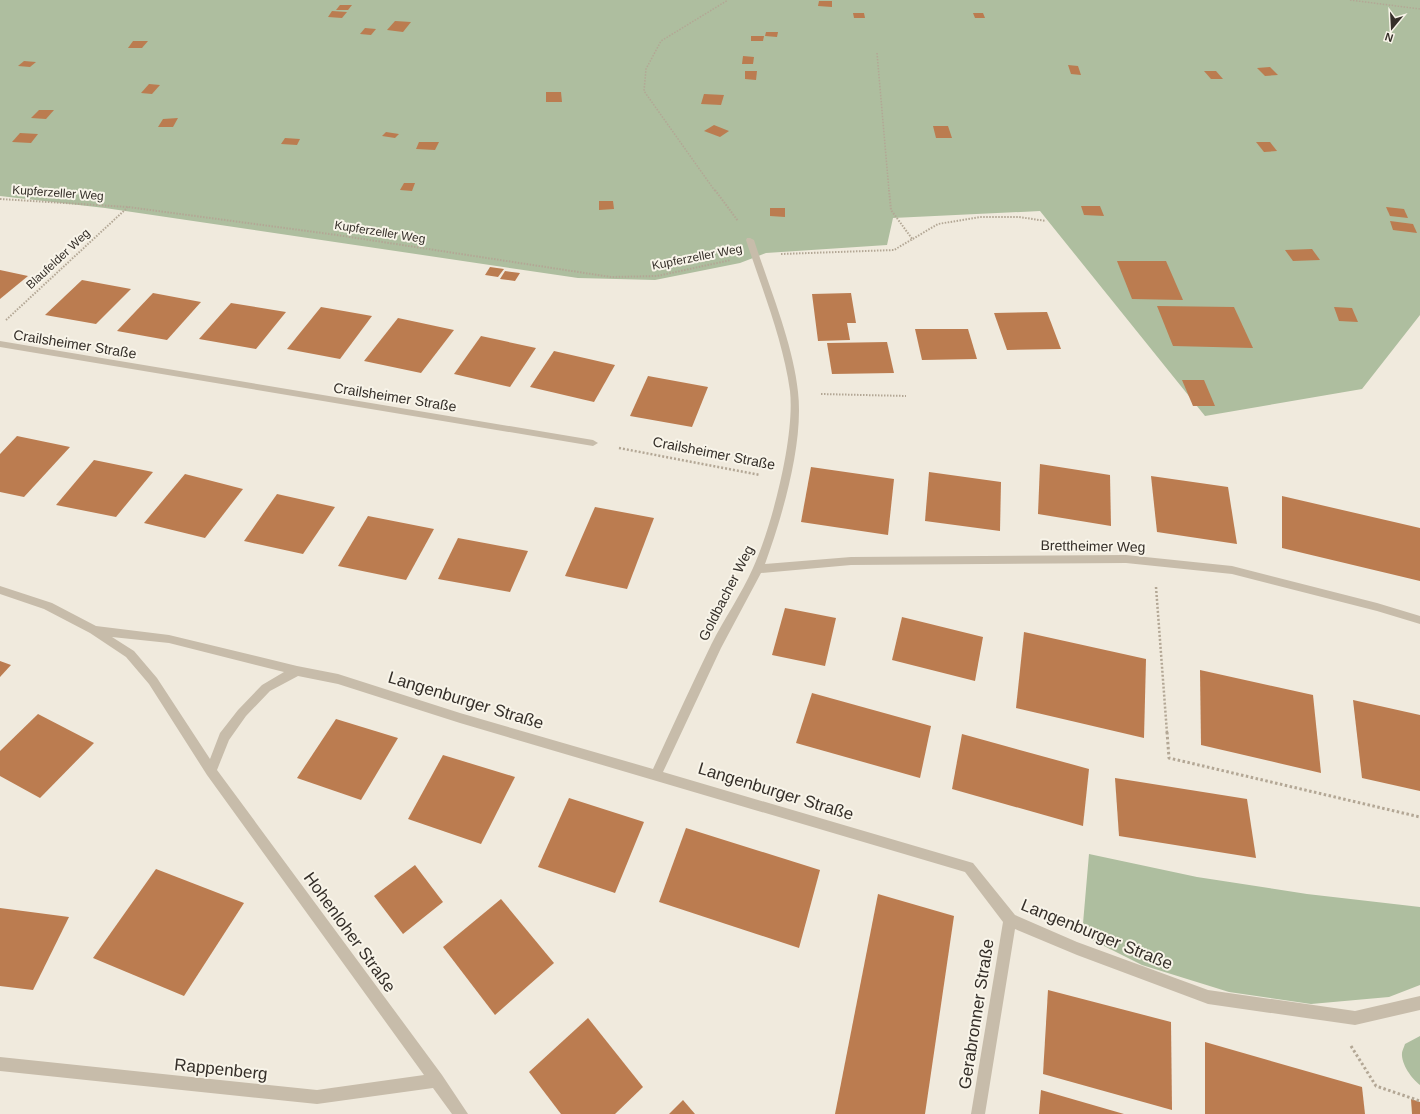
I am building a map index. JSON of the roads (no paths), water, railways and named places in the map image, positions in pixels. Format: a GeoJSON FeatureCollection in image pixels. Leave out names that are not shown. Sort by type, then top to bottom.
{"type":"FeatureCollection","features":[{"type":"Feature","properties":{"kind":"street","name":"Goldbacher Weg"},"geometry":{"type":"LineString","coordinates":[[656,774],[716,646],[758,569],[771,534],[785,479],[794,427],[794,392],[784,343],[750,240]]}},
{"type":"Feature","properties":{"kind":"street","name":"Crailsheimer Straße"},"geometry":{"type":"LineString","coordinates":[[0,344],[593,442]]}},
{"type":"Feature","properties":{"kind":"street","name":"Brettheimer Weg"},"geometry":{"type":"LineString","coordinates":[[758,569],[851,560],[1126,559],[1155,561],[1232,570],[1377,607],[1420,620]]}},
{"type":"Feature","properties":{"kind":"street","name":"Hohenloher Straße"},"geometry":{"type":"LineString","coordinates":[[0,590],[48,606],[94,630],[130,654],[153,681],[210,771],[461,1114]]}},
{"type":"Feature","properties":{"kind":"street","name":"Langenburger Straße"},"geometry":{"type":"LineString","coordinates":[[94,630],[169,639],[297,671],[338,679],[460,718],[581,754],[656,774],[969,867],[1010,920],[1077,948],[1208,997],[1355,1018],[1420,1003]]}},
{"type":"Feature","properties":{"kind":"street"},"geometry":{"type":"LineString","coordinates":[[210,771],[224,737],[242,713],[266,688],[297,671]]}},
{"type":"Feature","properties":{"kind":"street","name":"Gerabronner Straße"},"geometry":{"type":"LineString","coordinates":[[978,1114],[1010,920]]}},
{"type":"Feature","properties":{"kind":"street","name":"Rappenberg"},"geometry":{"type":"LineString","coordinates":[[0,1064],[317,1097],[437,1080]]}}]}
